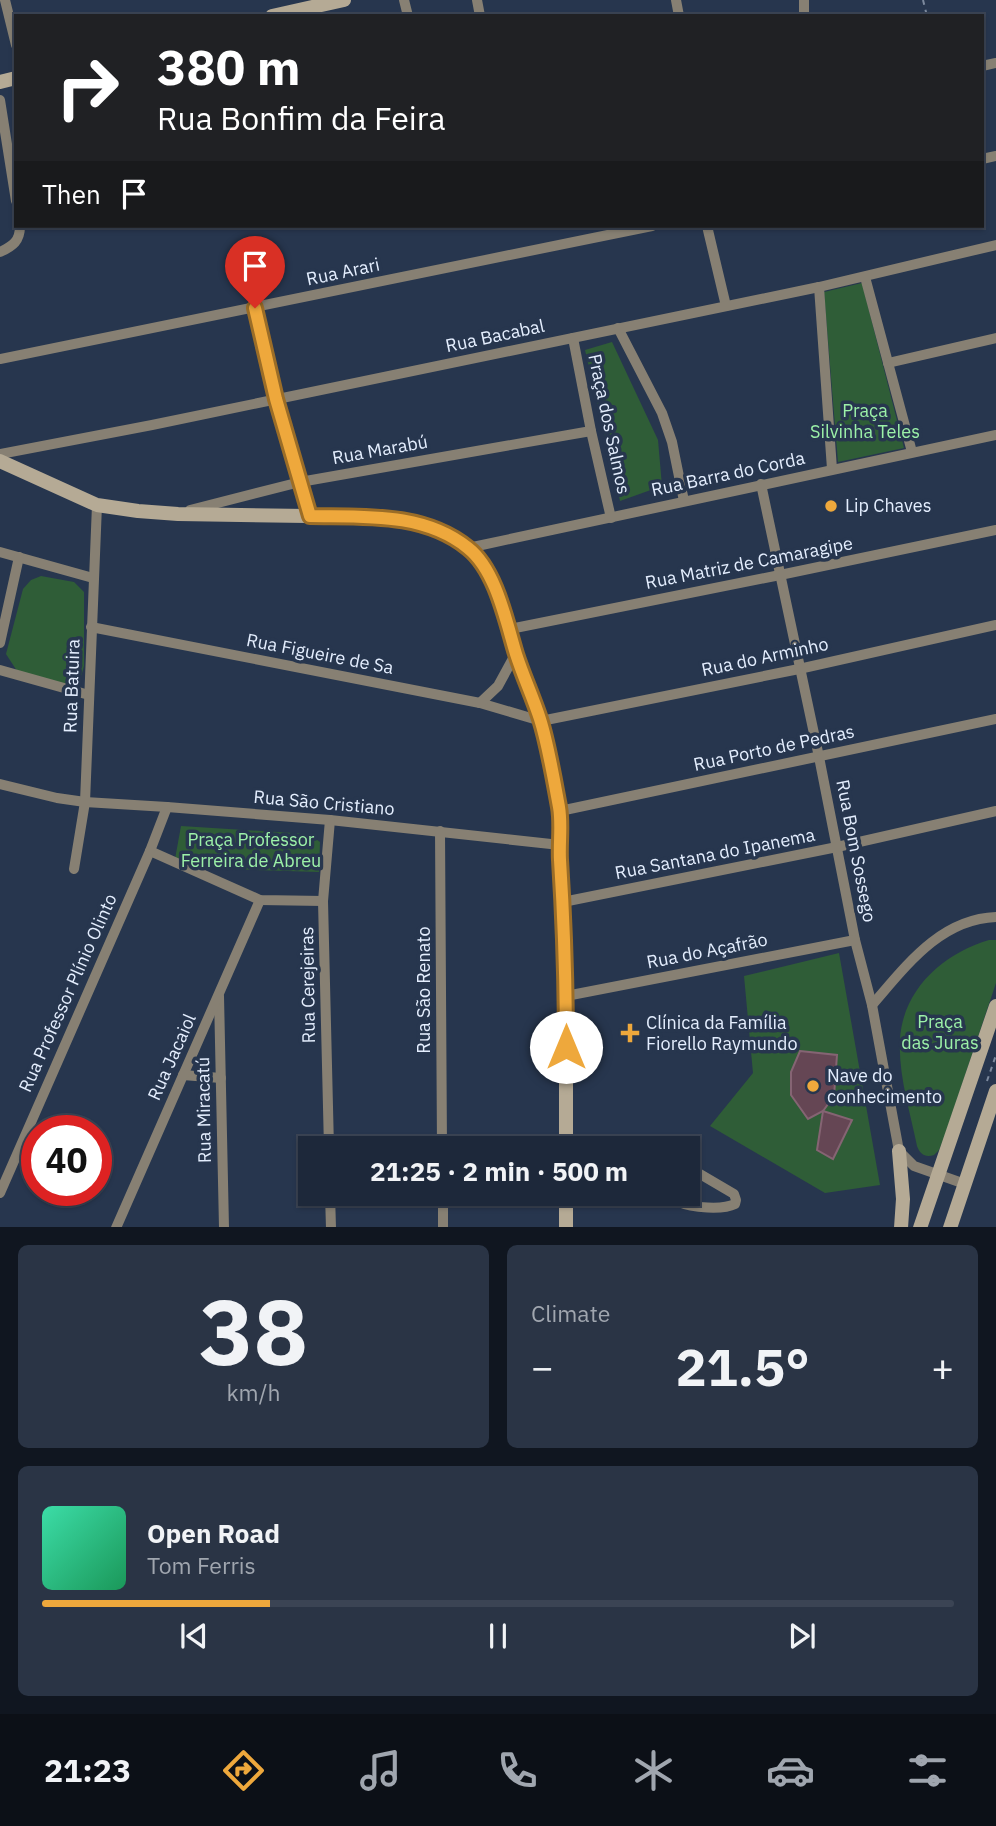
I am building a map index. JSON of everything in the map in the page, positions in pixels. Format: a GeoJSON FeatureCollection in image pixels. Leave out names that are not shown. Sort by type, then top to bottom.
{"type":"FeatureCollection","features":[{"type":"Feature","properties":{"kind":"street"},"geometry":{"type":"LineString","coordinates":[[5,0],[14,37]]}},
{"type":"Feature","properties":{"kind":"street"},"geometry":{"type":"LineString","coordinates":[[281,14],[344,0]]}},
{"type":"Feature","properties":{"kind":"street"},"geometry":{"type":"LineString","coordinates":[[0,100],[14,188]]}},
{"type":"Feature","properties":{"kind":"street"},"geometry":{"type":"LineString","coordinates":[[0,252],[13,246],[19,237],[20,228]]}},
{"type":"Feature","properties":{"kind":"street","name":"Rua Arari"},"geometry":{"type":"LineString","coordinates":[[0,359],[642,228]]}},
{"type":"Feature","properties":{"kind":"street"},"geometry":{"type":"LineString","coordinates":[[707,228],[726,306]]}},
{"type":"Feature","properties":{"kind":"street","name":"Rua Bacabal"},"geometry":{"type":"LineString","coordinates":[[0,454],[819,287],[996,245]]}},
{"type":"Feature","properties":{"kind":"street"},"geometry":{"type":"LineString","coordinates":[[864,277],[912,453]]}},
{"type":"Feature","properties":{"kind":"street"},"geometry":{"type":"LineString","coordinates":[[819,287],[832,470]]}},
{"type":"Feature","properties":{"kind":"street"},"geometry":{"type":"LineString","coordinates":[[255,308],[276,399],[310,516]]}},
{"type":"Feature","properties":{"kind":"street","name":"Praça dos Salmos"},"geometry":{"type":"LineString","coordinates":[[618,328],[662,413],[672,442],[684,501]]}},
{"type":"Feature","properties":{"kind":"street","name":"Praça dos Salmos"},"geometry":{"type":"LineString","coordinates":[[573,338],[611,518]]}},
{"type":"Feature","properties":{"kind":"street"},"geometry":{"type":"LineString","coordinates":[[888,363],[996,338]]}},
{"type":"Feature","properties":{"kind":"street","name":"Rua Marabú"},"geometry":{"type":"LineString","coordinates":[[178,514],[300,482],[591,431]]}},
{"type":"Feature","properties":{"kind":"street","name":"Rua Barra do Corda"},"geometry":{"type":"LineString","coordinates":[[468,548],[996,435]]}},
{"type":"Feature","properties":{"kind":"street"},"geometry":{"type":"LineString","coordinates":[[0,461],[97,505],[138,511],[403,519],[449,536],[468,548],[481,561],[497,591],[541,721],[560,811],[559,845],[566,996],[566,1136]]}},
{"type":"Feature","properties":{"kind":"street","name":"Rua Bom Sossego"},"geometry":{"type":"LineString","coordinates":[[761,484],[855,940],[872,1004],[899,1151]]}},
{"type":"Feature","properties":{"kind":"street","name":"Rua Batuira"},"geometry":{"type":"LineString","coordinates":[[74,869],[85,802],[97,505]]}},
{"type":"Feature","properties":{"kind":"street","name":"Rua Matriz de Camaragipe"},"geometry":{"type":"LineString","coordinates":[[510,629],[996,530]]}},
{"type":"Feature","properties":{"kind":"street"},"geometry":{"type":"LineString","coordinates":[[0,552],[93,578]]}},
{"type":"Feature","properties":{"kind":"street"},"geometry":{"type":"LineString","coordinates":[[0,643],[19,557]]}},
{"type":"Feature","properties":{"kind":"street","name":"Rua do Arminho"},"geometry":{"type":"LineString","coordinates":[[541,721],[799,669],[996,625]]}},
{"type":"Feature","properties":{"kind":"street","name":"Rua Figueire de Sa"},"geometry":{"type":"LineString","coordinates":[[91,627],[481,703],[541,721]]}},
{"type":"Feature","properties":{"kind":"street"},"geometry":{"type":"LineString","coordinates":[[481,703],[498,686],[516,653]]}},
{"type":"Feature","properties":{"kind":"street"},"geometry":{"type":"LineString","coordinates":[[0,670],[89,695]]}},
{"type":"Feature","properties":{"kind":"street","name":"Rua Porto de Pedras"},"geometry":{"type":"LineString","coordinates":[[560,811],[996,719]]}},
{"type":"Feature","properties":{"kind":"street","name":"Rua São Cristiano"},"geometry":{"type":"LineString","coordinates":[[0,783],[57,798],[85,802],[330,820],[559,845]]}},
{"type":"Feature","properties":{"kind":"street","name":"Rua Professor Plínio Olinto"},"geometry":{"type":"LineString","coordinates":[[0,1193],[167,807]]}},
{"type":"Feature","properties":{"kind":"street","name":"Rua Santana do Ipanema"},"geometry":{"type":"LineString","coordinates":[[563,902],[837,847],[996,811]]}},
{"type":"Feature","properties":{"kind":"street","name":"Rua Cerejeiras"},"geometry":{"type":"LineString","coordinates":[[329,1136],[323,901],[330,820]]}},
{"type":"Feature","properties":{"kind":"street","name":"Rua São Renato"},"geometry":{"type":"LineString","coordinates":[[440,831],[442,1136]]}},
{"type":"Feature","properties":{"kind":"street"},"geometry":{"type":"LineString","coordinates":[[150,851],[260,900],[323,901]]}},
{"type":"Feature","properties":{"kind":"street","name":"Rua Jacaiol"},"geometry":{"type":"LineString","coordinates":[[116,1227],[260,900]]}},
{"type":"Feature","properties":{"kind":"street"},"geometry":{"type":"LineString","coordinates":[[872,1004],[917,955],[942,934],[969,921],[996,917]]}},
{"type":"Feature","properties":{"kind":"street","name":"Rua do Açafrão"},"geometry":{"type":"LineString","coordinates":[[566,996],[855,940]]}},
{"type":"Feature","properties":{"kind":"street","name":"Rua Miracatú"},"geometry":{"type":"LineString","coordinates":[[219,993],[224,1227]]}},
{"type":"Feature","properties":{"kind":"street"},"geometry":{"type":"LineString","coordinates":[[920,1227],[996,1006]]}},
{"type":"Feature","properties":{"kind":"street"},"geometry":{"type":"LineString","coordinates":[[183,1075],[221,1078]]}},
{"type":"Feature","properties":{"kind":"street"},"geometry":{"type":"LineString","coordinates":[[950,1227],[996,1091]]}},
{"type":"Feature","properties":{"kind":"street"},"geometry":{"type":"LineString","coordinates":[[899,1151],[914,1166],[965,1184]]}},
{"type":"Feature","properties":{"kind":"street"},"geometry":{"type":"LineString","coordinates":[[899,1151],[903,1199],[901,1227]]}},
{"type":"Feature","properties":{"kind":"street"},"geometry":{"type":"LineString","coordinates":[[688,1206],[728,1208],[735,1204],[734,1194],[700,1174]]}},
{"type":"Feature","properties":{"kind":"street"},"geometry":{"type":"LineString","coordinates":[[330,1206],[331,1227]]}},
{"type":"Feature","properties":{"kind":"street"},"geometry":{"type":"LineString","coordinates":[[443,1206],[443,1227]]}},
{"type":"Feature","properties":{"kind":"street"},"geometry":{"type":"LineString","coordinates":[[566,1206],[566,1227]]}},
{"type":"Feature","properties":{"kind":"green space","name":"Praça Silvinha Teles"},"geometry":{"type":"Polygon","coordinates":[[[862,283],[904,448],[838,462],[824,292],[862,283]]]}},
{"type":"Feature","properties":{"kind":"green space"},"geometry":{"type":"Polygon","coordinates":[[[612,342],[658,440],[662,486],[620,501],[585,350],[612,342]]]}},
{"type":"Feature","properties":{"kind":"green space"},"geometry":{"type":"Polygon","coordinates":[[[41,576],[74,582],[84,592],[84,666],[81,677],[64,685],[17,671],[6,654],[23,589],[31,580],[41,576]]]}},
{"type":"Feature","properties":{"kind":"green space","name":"Praça Professor Ferreira de Abreu"},"geometry":{"type":"Polygon","coordinates":[[[181,826],[309,834],[320,842],[319,872],[225,869],[175,859],[181,826]]]}},
{"type":"Feature","properties":{"kind":"green space","name":"Praça das Juras"},"geometry":{"type":"Polygon","coordinates":[[[989,940],[996,940],[996,983],[944,1138],[934,1155],[925,1156],[917,1146],[903,1079],[900,1039],[903,1021],[909,1004],[929,976],[957,954],[989,940]]]}},
{"type":"Feature","properties":{"kind":"green space"},"geometry":{"type":"Polygon","coordinates":[[[839,953],[880,1185],[825,1193],[710,1126],[753,1073],[744,976],[839,953]]]}},
{"type":"Feature","properties":{"kind":"building","name":"Nave do conhecimento"},"geometry":{"type":"Polygon","coordinates":[[[800,1051],[837,1055],[834,1096],[823,1111],[808,1119],[791,1095],[791,1072],[800,1051]]]}},
{"type":"Feature","properties":{"kind":"building"},"geometry":{"type":"Polygon","coordinates":[[[823,1111],[852,1120],[833,1159],[817,1150],[823,1111]]]}},
{"type":"Feature","properties":{"kind":"place","name":"Lip Chaves"},"geometry":{"type":"Point","coordinates":[831,506]}},
{"type":"Feature","properties":{"kind":"place","name":"Clínica da Família Fiorello Raymundo"},"geometry":{"type":"Point","coordinates":[630,1033]}},
{"type":"Feature","properties":{"kind":"place","name":"Nave do conhecimento"},"geometry":{"type":"Point","coordinates":[813,1086]}},
{"type":"Feature","properties":{"kind":"route"},"geometry":{"type":"LineString","coordinates":[[255,308],[276,399],[310,516],[403,519],[426,526],[468,548],[481,561],[497,591],[541,721],[560,811],[566,1047]]}}]}
